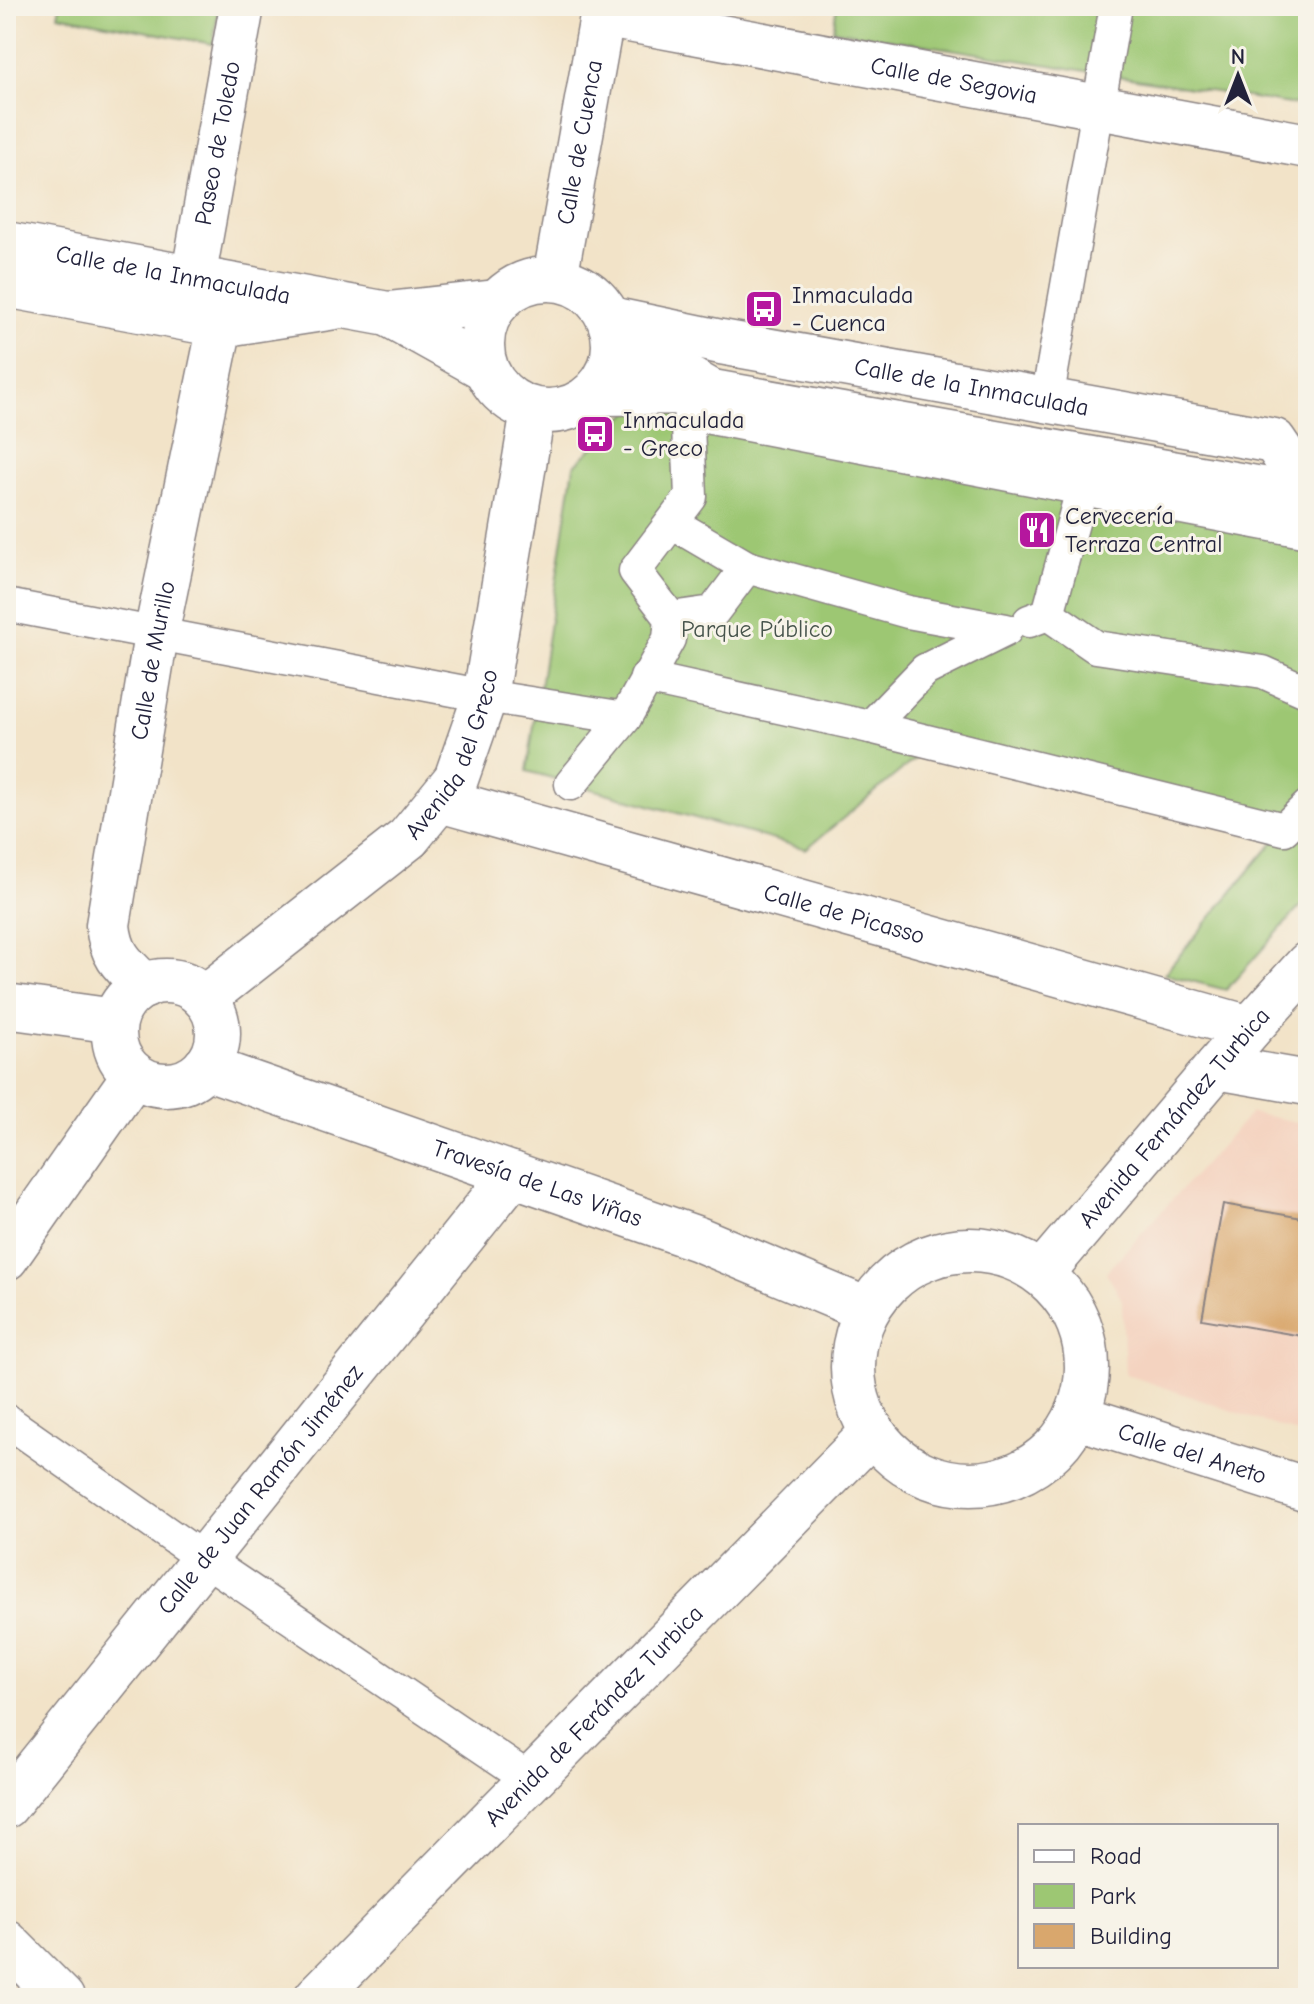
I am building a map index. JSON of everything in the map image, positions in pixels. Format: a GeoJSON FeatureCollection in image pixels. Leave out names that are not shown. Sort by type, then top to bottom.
{"type":"FeatureCollection","features":[{"type":"Feature","properties":{"kind":"street","name":"Paseo de Toledo"},"geometry":{"type":"LineString","coordinates":[[193,279],[242,6]]}},
{"type":"Feature","properties":{"kind":"street"},"geometry":{"type":"LineString","coordinates":[[1047,400],[1116,6]]}},
{"type":"Feature","properties":{"kind":"street","name":"Calle de Segovia"},"geometry":{"type":"LineString","coordinates":[[603,11],[1308,146]]}},
{"type":"Feature","properties":{"kind":"street","name":"Calle de Cuenca"},"geometry":{"type":"LineString","coordinates":[[555,278],[603,11]]}},
{"type":"Feature","properties":{"kind":"street","name":"Calle de la Inmaculada"},"geometry":{"type":"LineString","coordinates":[[6,244],[388,314],[496,302]]}},
{"type":"Feature","properties":{"kind":"street"},"geometry":{"type":"LineString","coordinates":[[555,278],[588,291],[613,330],[613,365],[596,393],[566,410],[533,411],[502,395],[483,367],[481,332],[496,302],[522,283],[555,278]]}},
{"type":"Feature","properties":{"kind":"street","name":"Calle de la Inmaculada"},"geometry":{"type":"LineString","coordinates":[[6,285],[220,325],[341,306]]}},
{"type":"Feature","properties":{"kind":"street","name":"Calle de la Inmaculada"},"geometry":{"type":"LineString","coordinates":[[388,314],[483,367]]}},
{"type":"Feature","properties":{"kind":"street","name":"Calle de Murillo"},"geometry":{"type":"LineString","coordinates":[[145,986],[119,961],[110,944],[108,925],[156,635],[220,325]]}},
{"type":"Feature","properties":{"kind":"street","name":"Calle de la Inmaculada"},"geometry":{"type":"LineString","coordinates":[[613,330],[721,342],[1274,441],[1308,494]]}},
{"type":"Feature","properties":{"kind":"street","name":"Calle de la Inmaculada"},"geometry":{"type":"LineString","coordinates":[[613,330],[651,357],[712,392]]}},
{"type":"Feature","properties":{"kind":"street","name":"Calle de la Inmaculada"},"geometry":{"type":"LineString","coordinates":[[596,393],[712,392],[1308,494]]}},
{"type":"Feature","properties":{"kind":"street","name":"Avenida del Greco"},"geometry":{"type":"LineString","coordinates":[[204,998],[408,838],[456,779],[485,696],[533,411]]}},
{"type":"Feature","properties":{"kind":"street"},"geometry":{"type":"LineString","coordinates":[[571,784],[625,718],[669,639],[671,618],[635,571],[691,497],[690,414],[1308,532]]}},
{"type":"Feature","properties":{"kind":"street"},"geometry":{"type":"LineString","coordinates":[[1048,614],[1082,490]]}},
{"type":"Feature","properties":{"kind":"street"},"geometry":{"type":"LineString","coordinates":[[672,523],[747,567],[908,612],[1006,630]]}},
{"type":"Feature","properties":{"kind":"street"},"geometry":{"type":"LineString","coordinates":[[671,618],[713,612],[747,567]]}},
{"type":"Feature","properties":{"kind":"street"},"geometry":{"type":"LineString","coordinates":[[6,605],[485,696],[625,718]]}},
{"type":"Feature","properties":{"kind":"street"},"geometry":{"type":"LineString","coordinates":[[870,727],[925,670],[1006,630],[1048,614]]}},
{"type":"Feature","properties":{"kind":"street"},"geometry":{"type":"LineString","coordinates":[[1048,614],[1096,647],[1263,672],[1308,692]]}},
{"type":"Feature","properties":{"kind":"street"},"geometry":{"type":"LineString","coordinates":[[646,678],[870,727],[1284,829],[1308,806]]}},
{"type":"Feature","properties":{"kind":"street","name":"Calle de Picasso"},"geometry":{"type":"LineString","coordinates":[[440,800],[1250,1028]]}},
{"type":"Feature","properties":{"kind":"street","name":"Avenida Fernández Turbica"},"geometry":{"type":"LineString","coordinates":[[1042,1273],[1308,964]]}},
{"type":"Feature","properties":{"kind":"street"},"geometry":{"type":"LineString","coordinates":[[160,981],[191,988],[204,998],[213,1011],[218,1039],[214,1054],[205,1067],[186,1080],[163,1085],[134,1075],[116,1050],[113,1035],[121,1006],[131,994],[160,981]]}},
{"type":"Feature","properties":{"kind":"street"},"geometry":{"type":"LineString","coordinates":[[6,1006],[115,1021]]}},
{"type":"Feature","properties":{"kind":"street","name":"Travesía de Las Viñas"},"geometry":{"type":"LineString","coordinates":[[205,1067],[698,1239],[867,1310]]}},
{"type":"Feature","properties":{"kind":"street"},"geometry":{"type":"LineString","coordinates":[[1217,1067],[1308,1083]]}},
{"type":"Feature","properties":{"kind":"street"},"geometry":{"type":"LineString","coordinates":[[6,1258],[134,1075]]}},
{"type":"Feature","properties":{"kind":"street","name":"Calle de Juan Ramón Jiménez"},"geometry":{"type":"LineString","coordinates":[[6,1806],[513,1174]]}},
{"type":"Feature","properties":{"kind":"street"},"geometry":{"type":"LineString","coordinates":[[966,1249],[1006,1255],[1042,1273],[1069,1302],[1085,1338],[1088,1378],[1078,1417],[1059,1446],[1031,1468],[997,1482],[962,1485],[927,1477],[896,1459],[872,1433],[858,1404],[852,1372],[855,1339],[867,1310],[892,1278],[927,1257],[966,1249]]}},
{"type":"Feature","properties":{"kind":"street","name":"Calle del Aneto"},"geometry":{"type":"LineString","coordinates":[[1078,1417],[1308,1490]]}},
{"type":"Feature","properties":{"kind":"street"},"geometry":{"type":"LineString","coordinates":[[6,1420],[204,1559],[531,1780]]}},
{"type":"Feature","properties":{"kind":"street","name":"Avenida de Ferández Turbica"},"geometry":{"type":"LineString","coordinates":[[316,1998],[872,1433]]}},
{"type":"Feature","properties":{"kind":"street"},"geometry":{"type":"LineString","coordinates":[[6,1942],[62,1998]]}},
{"type":"Feature","properties":{"kind":"shaded area"},"geometry":{"type":"Polygon","coordinates":[[[1251,1113],[1308,1124],[1308,1437],[1125,1374],[1122,1300],[1106,1272],[1251,1113]]]}},
{"type":"Feature","properties":{"kind":"green space"},"geometry":{"type":"Polygon","coordinates":[[[60,6],[219,6],[213,44],[58,15],[60,6]]]}},
{"type":"Feature","properties":{"kind":"green space"},"geometry":{"type":"Polygon","coordinates":[[[837,6],[1308,6],[1308,107],[833,30],[837,6]]]}},
{"type":"Feature","properties":{"kind":"green space","name":"Parque Público"},"geometry":{"type":"Polygon","coordinates":[[[635,406],[1308,532],[1308,898],[1226,990],[1164,974],[1284,829],[928,748],[806,849],[527,771],[574,466],[635,406]]]}},
{"type":"Feature","properties":{"kind":"building"},"geometry":{"type":"Polygon","coordinates":[[[1223,1204],[1308,1219],[1308,1337],[1202,1319],[1223,1204]]]}},
{"type":"Feature","properties":{"kind":"place","name":"Inmaculada - Cuenca"},"geometry":{"type":"Point","coordinates":[764,309]}},
{"type":"Feature","properties":{"kind":"place","name":"Inmaculada - Greco"},"geometry":{"type":"Point","coordinates":[595,434]}},
{"type":"Feature","properties":{"kind":"place","name":"Cervecería Terraza Central"},"geometry":{"type":"Point","coordinates":[1037,530]}}]}
